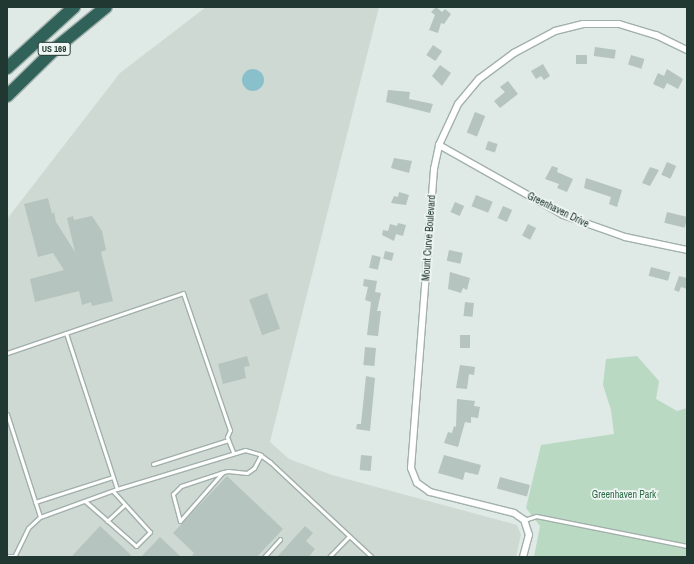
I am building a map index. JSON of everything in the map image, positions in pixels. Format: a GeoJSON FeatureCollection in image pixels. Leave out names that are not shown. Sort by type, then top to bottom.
{"type":"FeatureCollection","features":[{"type":"Feature","properties":{"kind":"highway","name":"US 169"},"geometry":{"type":"LineString","coordinates":[[7,68],[74,7]]}},
{"type":"Feature","properties":{"kind":"highway","name":"US 169"},"geometry":{"type":"LineString","coordinates":[[7,96],[57,47],[106,7]]}},
{"type":"Feature","properties":{"kind":"street","name":"Mount Curve Boulevard"},"geometry":{"type":"LineString","coordinates":[[524,520],[514,513],[430,492],[417,483],[412,472],[434,169],[439,145],[458,104],[479,79],[514,53],[556,30],[583,24],[619,24],[644,30],[687,50]]}},
{"type":"Feature","properties":{"kind":"street","name":"Greenhaven Drive"},"geometry":{"type":"LineString","coordinates":[[439,145],[563,215],[624,237],[687,250]]}},
{"type":"Feature","properties":{"kind":"street"},"geometry":{"type":"LineString","coordinates":[[524,520],[529,535],[524,557]]}},
{"type":"Feature","properties":{"kind":"lane"},"geometry":{"type":"LineString","coordinates":[[7,353],[183,294],[230,430],[228,440],[233,452]]}},
{"type":"Feature","properties":{"kind":"lane"},"geometry":{"type":"LineString","coordinates":[[66,333],[113,477],[115,490],[124,505],[150,532],[136,546],[85,501]]}},
{"type":"Feature","properties":{"kind":"lane"},"geometry":{"type":"LineString","coordinates":[[7,414],[40,517]]}},
{"type":"Feature","properties":{"kind":"lane"},"geometry":{"type":"LineString","coordinates":[[153,464],[228,440]]}},
{"type":"Feature","properties":{"kind":"lane"},"geometry":{"type":"LineString","coordinates":[[7,556],[14,557],[28,528],[40,517],[115,490],[233,452],[245,450],[261,455],[372,557]]}},
{"type":"Feature","properties":{"kind":"lane"},"geometry":{"type":"LineString","coordinates":[[223,472],[180,521],[173,494],[181,486],[223,472],[247,473],[254,468],[261,455]]}},
{"type":"Feature","properties":{"kind":"lane"},"geometry":{"type":"LineString","coordinates":[[35,502],[113,477]]}},
{"type":"Feature","properties":{"kind":"lane"},"geometry":{"type":"LineString","coordinates":[[108,521],[124,505]]}},
{"type":"Feature","properties":{"kind":"lane"},"geometry":{"type":"LineString","coordinates":[[524,520],[536,516],[594,530],[687,546]]}},
{"type":"Feature","properties":{"kind":"lane"},"geometry":{"type":"LineString","coordinates":[[329,557],[349,536]]}},
{"type":"Feature","properties":{"kind":"lane"},"geometry":{"type":"LineString","coordinates":[[264,557],[280,540]]}},
{"type":"Feature","properties":{"kind":"shaded area"},"geometry":{"type":"Polygon","coordinates":[[[206,7],[379,7],[270,442],[289,459],[332,475],[517,525],[521,535],[516,557],[7,557],[7,219],[120,73],[206,7]]]}},
{"type":"Feature","properties":{"kind":"green space","name":"Greenhaven Park"},"geometry":{"type":"Polygon","coordinates":[[[637,356],[659,381],[656,399],[677,411],[687,408],[687,557],[534,557],[540,526],[526,508],[541,445],[614,434],[611,410],[603,385],[606,359],[637,356]]]}},
{"type":"Feature","properties":{"kind":"water"},"geometry":{"type":"Polygon","coordinates":[[[249,69],[257,69],[264,76],[264,84],[257,91],[249,91],[242,84],[242,76],[249,69]]]}},
{"type":"Feature","properties":{"kind":"building"},"geometry":{"type":"Polygon","coordinates":[[[436,7],[442,12],[445,9],[451,14],[444,24],[441,23],[438,33],[429,30],[435,15],[431,12],[436,7]]]}},
{"type":"Feature","properties":{"kind":"building"},"geometry":{"type":"Polygon","coordinates":[[[433,45],[442,51],[435,61],[426,55],[433,45]]]}},
{"type":"Feature","properties":{"kind":"building"},"geometry":{"type":"Polygon","coordinates":[[[595,47],[616,50],[615,59],[594,56],[595,47]]]}},
{"type":"Feature","properties":{"kind":"building"},"geometry":{"type":"Polygon","coordinates":[[[576,55],[587,55],[587,64],[576,64],[576,55]]]}},
{"type":"Feature","properties":{"kind":"building"},"geometry":{"type":"Polygon","coordinates":[[[631,55],[644,59],[641,69],[628,65],[631,55]]]}},
{"type":"Feature","properties":{"kind":"building"},"geometry":{"type":"Polygon","coordinates":[[[543,64],[550,76],[544,80],[541,76],[536,79],[531,71],[543,64]]]}},
{"type":"Feature","properties":{"kind":"building"},"geometry":{"type":"Polygon","coordinates":[[[440,65],[451,73],[442,86],[432,76],[440,65]]]}},
{"type":"Feature","properties":{"kind":"building"},"geometry":{"type":"Polygon","coordinates":[[[667,69],[683,79],[678,89],[667,83],[664,89],[653,84],[658,73],[664,76],[667,69]]]}},
{"type":"Feature","properties":{"kind":"building"},"geometry":{"type":"Polygon","coordinates":[[[508,81],[518,94],[500,108],[494,101],[505,92],[500,87],[508,81]]]}},
{"type":"Feature","properties":{"kind":"building"},"geometry":{"type":"Polygon","coordinates":[[[388,90],[410,92],[409,99],[433,104],[430,113],[386,102],[388,90]]]}},
{"type":"Feature","properties":{"kind":"building"},"geometry":{"type":"Polygon","coordinates":[[[475,112],[485,116],[477,137],[467,132],[475,112]]]}},
{"type":"Feature","properties":{"kind":"building"},"geometry":{"type":"Polygon","coordinates":[[[488,141],[498,144],[495,153],[485,150],[488,141]]]}},
{"type":"Feature","properties":{"kind":"building"},"geometry":{"type":"Polygon","coordinates":[[[394,158],[412,161],[409,173],[391,168],[394,158]]]}},
{"type":"Feature","properties":{"kind":"building"},"geometry":{"type":"Polygon","coordinates":[[[667,162],[676,166],[670,179],[661,175],[667,162]]]}},
{"type":"Feature","properties":{"kind":"building"},"geometry":{"type":"Polygon","coordinates":[[[552,166],[558,168],[557,172],[573,179],[567,192],[557,188],[559,184],[545,179],[552,166]]]}},
{"type":"Feature","properties":{"kind":"building"},"geometry":{"type":"Polygon","coordinates":[[[650,167],[659,170],[650,186],[642,183],[650,167]]]}},
{"type":"Feature","properties":{"kind":"building"},"geometry":{"type":"Polygon","coordinates":[[[586,178],[622,190],[617,207],[609,204],[611,197],[584,188],[586,178]]]}},
{"type":"Feature","properties":{"kind":"building"},"geometry":{"type":"Polygon","coordinates":[[[399,192],[409,195],[406,205],[391,203],[394,196],[398,197],[399,192]]]}},
{"type":"Feature","properties":{"kind":"building"},"geometry":{"type":"Polygon","coordinates":[[[476,195],[493,202],[488,213],[472,206],[476,195]]]}},
{"type":"Feature","properties":{"kind":"building"},"geometry":{"type":"Polygon","coordinates":[[[48,198],[52,214],[54,212],[56,222],[75,252],[67,218],[73,216],[74,220],[92,216],[102,231],[106,250],[101,252],[113,301],[92,306],[91,302],[82,305],[79,291],[35,302],[30,279],[64,270],[53,253],[38,257],[24,204],[48,198]]]}},
{"type":"Feature","properties":{"kind":"building"},"geometry":{"type":"Polygon","coordinates":[[[455,202],[464,206],[460,216],[451,212],[455,202]]]}},
{"type":"Feature","properties":{"kind":"building"},"geometry":{"type":"Polygon","coordinates":[[[503,206],[512,210],[507,222],[498,218],[503,206]]]}},
{"type":"Feature","properties":{"kind":"building"},"geometry":{"type":"Polygon","coordinates":[[[667,212],[687,217],[685,228],[664,223],[667,212]]]}},
{"type":"Feature","properties":{"kind":"building"},"geometry":{"type":"Polygon","coordinates":[[[398,223],[406,225],[403,236],[396,234],[394,241],[382,235],[383,230],[388,231],[390,224],[397,226],[398,223]]]}},
{"type":"Feature","properties":{"kind":"building"},"geometry":{"type":"Polygon","coordinates":[[[528,224],[536,228],[530,240],[522,236],[528,224]]]}},
{"type":"Feature","properties":{"kind":"building"},"geometry":{"type":"Polygon","coordinates":[[[449,250],[463,253],[460,264],[447,261],[449,250]]]}},
{"type":"Feature","properties":{"kind":"building"},"geometry":{"type":"Polygon","coordinates":[[[385,251],[394,253],[392,261],[383,259],[385,251]]]}},
{"type":"Feature","properties":{"kind":"building"},"geometry":{"type":"Polygon","coordinates":[[[372,255],[381,257],[378,270],[369,268],[372,255]]]}},
{"type":"Feature","properties":{"kind":"building"},"geometry":{"type":"Polygon","coordinates":[[[651,267],[670,272],[668,281],[649,276],[651,267]]]}},
{"type":"Feature","properties":{"kind":"building"},"geometry":{"type":"Polygon","coordinates":[[[450,272],[470,278],[467,290],[463,288],[461,293],[448,289],[450,272]]]}},
{"type":"Feature","properties":{"kind":"building"},"geometry":{"type":"Polygon","coordinates":[[[679,276],[687,278],[687,289],[681,287],[679,292],[674,290],[679,276]]]}},
{"type":"Feature","properties":{"kind":"building"},"geometry":{"type":"Polygon","coordinates":[[[364,279],[377,281],[375,292],[381,293],[377,311],[381,311],[378,336],[367,335],[371,302],[365,300],[368,287],[363,286],[364,279]]]}},
{"type":"Feature","properties":{"kind":"building"},"geometry":{"type":"Polygon","coordinates":[[[267,293],[280,329],[262,335],[249,299],[267,293]]]}},
{"type":"Feature","properties":{"kind":"building"},"geometry":{"type":"Polygon","coordinates":[[[465,302],[474,303],[472,317],[464,316],[465,302]]]}},
{"type":"Feature","properties":{"kind":"building"},"geometry":{"type":"Polygon","coordinates":[[[460,335],[470,335],[470,348],[460,348],[460,335]]]}},
{"type":"Feature","properties":{"kind":"building"},"geometry":{"type":"Polygon","coordinates":[[[365,347],[376,348],[374,366],[363,365],[365,347]]]}},
{"type":"Feature","properties":{"kind":"building"},"geometry":{"type":"Polygon","coordinates":[[[247,356],[250,366],[244,367],[246,378],[223,384],[218,364],[247,356]]]}},
{"type":"Feature","properties":{"kind":"building"},"geometry":{"type":"Polygon","coordinates":[[[460,365],[475,367],[474,375],[469,374],[467,389],[456,388],[460,365]]]}},
{"type":"Feature","properties":{"kind":"building"},"geometry":{"type":"Polygon","coordinates":[[[366,376],[375,378],[370,431],[356,429],[357,424],[361,424],[366,376]]]}},
{"type":"Feature","properties":{"kind":"building"},"geometry":{"type":"Polygon","coordinates":[[[457,399],[475,401],[474,406],[480,407],[478,418],[471,417],[471,423],[465,422],[458,447],[444,443],[448,432],[452,433],[454,426],[456,427],[457,399]]]}},
{"type":"Feature","properties":{"kind":"building"},"geometry":{"type":"Polygon","coordinates":[[[361,455],[372,456],[371,471],[360,470],[361,455]]]}},
{"type":"Feature","properties":{"kind":"building"},"geometry":{"type":"Polygon","coordinates":[[[444,455],[481,465],[478,475],[465,472],[463,480],[438,473],[444,455]]]}},
{"type":"Feature","properties":{"kind":"building"},"geometry":{"type":"Polygon","coordinates":[[[227,476],[283,529],[257,557],[191,557],[194,553],[173,533],[227,476]]]}},
{"type":"Feature","properties":{"kind":"building"},"geometry":{"type":"Polygon","coordinates":[[[500,477],[530,485],[527,497],[497,489],[500,477]]]}},
{"type":"Feature","properties":{"kind":"building"},"geometry":{"type":"Polygon","coordinates":[[[100,526],[129,553],[132,557],[71,557],[100,526]]]}},
{"type":"Feature","properties":{"kind":"building"},"geometry":{"type":"Polygon","coordinates":[[[305,526],[313,533],[306,541],[315,549],[309,557],[277,557],[305,526]]]}},
{"type":"Feature","properties":{"kind":"building"},"geometry":{"type":"Polygon","coordinates":[[[160,537],[181,557],[141,557],[160,537]]]}}]}
